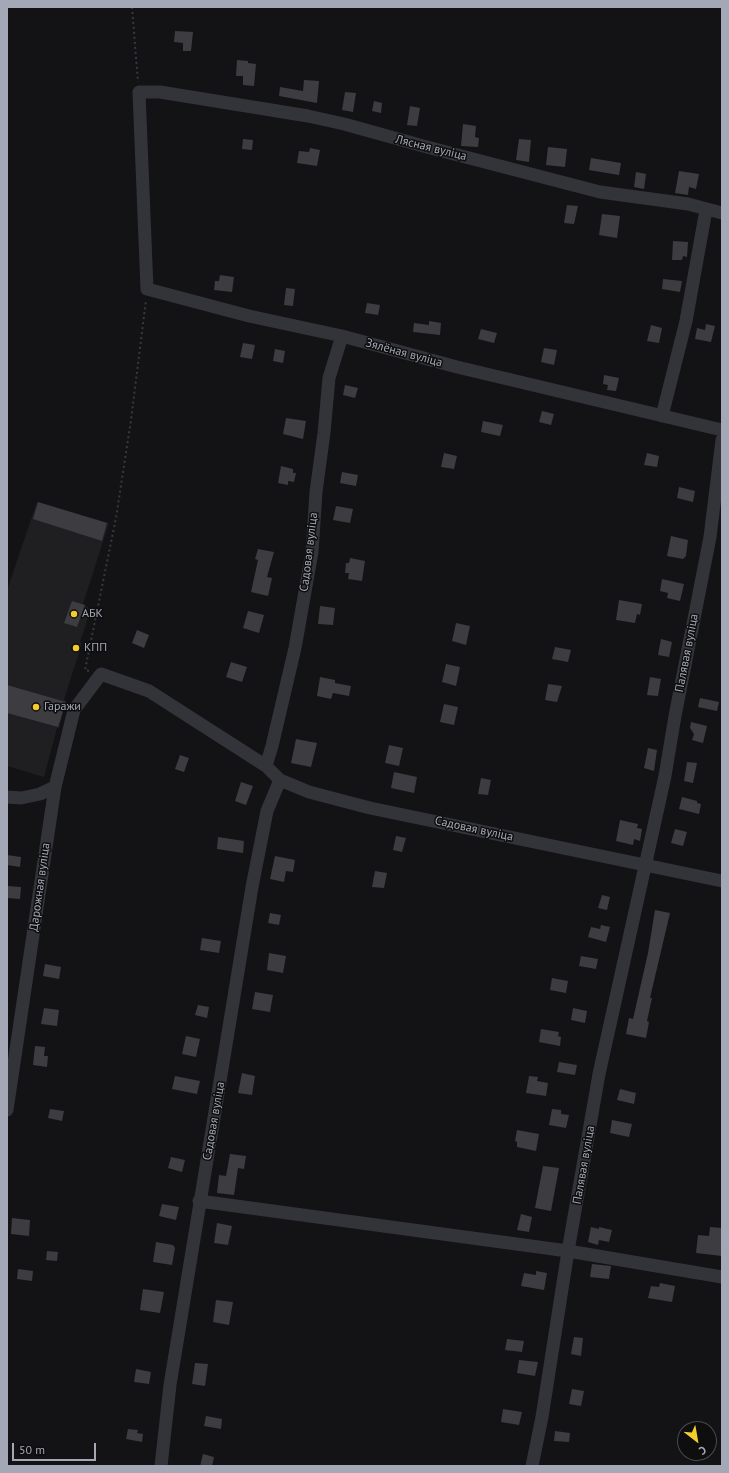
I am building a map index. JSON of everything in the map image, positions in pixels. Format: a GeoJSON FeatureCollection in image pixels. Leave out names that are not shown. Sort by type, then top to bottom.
{"type":"FeatureCollection","features":[{"type":"Feature","properties":{"kind":"street","name":"Лясная вуліца"},"geometry":{"type":"LineString","coordinates":[[139,92],[160,92],[308,116],[344,124],[600,192],[688,204],[722,213]]}},
{"type":"Feature","properties":{"kind":"street"},"geometry":{"type":"LineString","coordinates":[[139,92],[147,289]]}},
{"type":"Feature","properties":{"kind":"street"},"geometry":{"type":"LineString","coordinates":[[662,416],[686,321],[706,210]]}},
{"type":"Feature","properties":{"kind":"street","name":"Зялёная вуліца"},"geometry":{"type":"LineString","coordinates":[[147,289],[249,316],[342,336],[465,369],[722,430]]}},
{"type":"Feature","properties":{"kind":"street","name":"Садовая вуліца"},"geometry":{"type":"LineString","coordinates":[[266,766],[272,746],[296,640],[312,552],[316,492],[324,433],[329,378],[342,336]]}},
{"type":"Feature","properties":{"kind":"street","name":"Палявая вуліца"},"geometry":{"type":"LineString","coordinates":[[532,1466],[542,1417],[568,1251],[599,1074],[638,894],[647,865],[710,537],[722,440]]}},
{"type":"Feature","properties":{"kind":"street","name":"Садовая вуліца"},"geometry":{"type":"LineString","coordinates":[[101,674],[149,691],[266,766],[280,780],[309,792],[370,808],[647,865]]}},
{"type":"Feature","properties":{"kind":"street","name":"Дарожная вуліца"},"geometry":{"type":"LineString","coordinates":[[7,1110],[55,787],[74,710],[101,674]]}},
{"type":"Feature","properties":{"kind":"street","name":"Садовая вуліца"},"geometry":{"type":"LineString","coordinates":[[161,1466],[170,1385],[199,1201],[223,1070],[227,1031],[260,838],[267,811],[280,780]]}},
{"type":"Feature","properties":{"kind":"street"},"geometry":{"type":"LineString","coordinates":[[7,796],[21,798],[40,794],[55,787]]}},
{"type":"Feature","properties":{"kind":"street"},"geometry":{"type":"LineString","coordinates":[[647,865],[722,881]]}},
{"type":"Feature","properties":{"kind":"street"},"geometry":{"type":"LineString","coordinates":[[199,1201],[568,1251],[722,1277]]}},
{"type":"Feature","properties":{"kind":"path"},"geometry":{"type":"LineString","coordinates":[[132,7],[139,92]]}},
{"type":"Feature","properties":{"kind":"path"},"geometry":{"type":"LineString","coordinates":[[101,674],[84,670],[116,518],[131,420],[147,289]]}},
{"type":"Feature","properties":{"kind":"shaded area"},"geometry":{"type":"Polygon","coordinates":[[[37,502],[109,523],[83,604],[91,609],[80,642],[82,643],[64,700],[66,701],[59,728],[57,728],[44,777],[7,766],[7,590],[37,502]]]}},
{"type":"Feature","properties":{"kind":"building"},"geometry":{"type":"Polygon","coordinates":[[[175,31],[193,32],[191,51],[183,51],[183,43],[174,42],[175,31]]]}},
{"type":"Feature","properties":{"kind":"building"},"geometry":{"type":"Polygon","coordinates":[[[237,60],[248,61],[248,63],[256,64],[254,86],[243,85],[243,76],[236,76],[237,60]]]}},
{"type":"Feature","properties":{"kind":"building"},"geometry":{"type":"Polygon","coordinates":[[[304,80],[319,81],[317,103],[279,96],[280,87],[303,91],[304,80]]]}},
{"type":"Feature","properties":{"kind":"building"},"geometry":{"type":"Polygon","coordinates":[[[345,92],[356,93],[353,112],[342,110],[345,92]]]}},
{"type":"Feature","properties":{"kind":"building"},"geometry":{"type":"Polygon","coordinates":[[[374,101],[382,103],[381,113],[372,111],[374,101]]]}},
{"type":"Feature","properties":{"kind":"building"},"geometry":{"type":"Polygon","coordinates":[[[410,106],[420,108],[417,126],[407,125],[410,106]]]}},
{"type":"Feature","properties":{"kind":"building"},"geometry":{"type":"Polygon","coordinates":[[[463,124],[476,126],[475,137],[479,138],[478,147],[461,146],[463,124]]]}},
{"type":"Feature","properties":{"kind":"building"},"geometry":{"type":"Polygon","coordinates":[[[243,139],[253,140],[252,150],[242,149],[243,139]]]}},
{"type":"Feature","properties":{"kind":"building"},"geometry":{"type":"Polygon","coordinates":[[[519,139],[531,140],[529,162],[516,160],[519,139]]]}},
{"type":"Feature","properties":{"kind":"building"},"geometry":{"type":"Polygon","coordinates":[[[548,147],[567,149],[565,167],[546,165],[548,147]]]}},
{"type":"Feature","properties":{"kind":"building"},"geometry":{"type":"Polygon","coordinates":[[[310,148],[320,150],[317,166],[297,163],[299,151],[309,152],[310,148]]]}},
{"type":"Feature","properties":{"kind":"building"},"geometry":{"type":"Polygon","coordinates":[[[591,158],[621,163],[619,175],[589,170],[591,158]]]}},
{"type":"Feature","properties":{"kind":"building"},"geometry":{"type":"Polygon","coordinates":[[[679,171],[699,174],[696,189],[689,187],[688,195],[675,193],[679,171]]]}},
{"type":"Feature","properties":{"kind":"building"},"geometry":{"type":"Polygon","coordinates":[[[636,172],[646,174],[644,189],[634,187],[636,172]]]}},
{"type":"Feature","properties":{"kind":"building"},"geometry":{"type":"Polygon","coordinates":[[[567,205],[578,206],[574,224],[564,223],[567,205]]]}},
{"type":"Feature","properties":{"kind":"building"},"geometry":{"type":"Polygon","coordinates":[[[602,214],[620,216],[617,238],[599,235],[602,214]]]}},
{"type":"Feature","properties":{"kind":"building"},"geometry":{"type":"Polygon","coordinates":[[[673,241],[688,242],[687,257],[683,256],[682,260],[672,260],[673,241]]]}},
{"type":"Feature","properties":{"kind":"building"},"geometry":{"type":"Polygon","coordinates":[[[220,275],[234,277],[232,292],[214,290],[215,281],[219,281],[220,275]]]}},
{"type":"Feature","properties":{"kind":"building"},"geometry":{"type":"Polygon","coordinates":[[[663,279],[682,281],[680,292],[662,289],[663,279]]]}},
{"type":"Feature","properties":{"kind":"building"},"geometry":{"type":"Polygon","coordinates":[[[286,288],[295,289],[293,306],[284,305],[286,288]]]}},
{"type":"Feature","properties":{"kind":"building"},"geometry":{"type":"Polygon","coordinates":[[[367,303],[380,305],[378,315],[365,313],[367,303]]]}},
{"type":"Feature","properties":{"kind":"building"},"geometry":{"type":"Polygon","coordinates":[[[429,321],[441,323],[440,335],[413,332],[414,323],[429,325],[429,321]]]}},
{"type":"Feature","properties":{"kind":"building"},"geometry":{"type":"Polygon","coordinates":[[[706,324],[715,326],[711,342],[695,339],[697,328],[705,330],[706,324]]]}},
{"type":"Feature","properties":{"kind":"building"},"geometry":{"type":"Polygon","coordinates":[[[651,325],[662,328],[659,343],[647,341],[651,325]]]}},
{"type":"Feature","properties":{"kind":"building"},"geometry":{"type":"Polygon","coordinates":[[[481,329],[497,333],[494,343],[478,339],[481,329]]]}},
{"type":"Feature","properties":{"kind":"building"},"geometry":{"type":"Polygon","coordinates":[[[243,343],[255,345],[252,359],[240,357],[243,343]]]}},
{"type":"Feature","properties":{"kind":"building"},"geometry":{"type":"Polygon","coordinates":[[[544,348],[557,350],[554,365],[541,362],[544,348]]]}},
{"type":"Feature","properties":{"kind":"building"},"geometry":{"type":"Polygon","coordinates":[[[275,349],[285,351],[283,363],[273,361],[275,349]]]}},
{"type":"Feature","properties":{"kind":"building"},"geometry":{"type":"Polygon","coordinates":[[[604,375],[619,378],[616,391],[607,390],[608,385],[603,384],[604,375]]]}},
{"type":"Feature","properties":{"kind":"building"},"geometry":{"type":"Polygon","coordinates":[[[345,385],[358,388],[355,398],[343,395],[345,385]]]}},
{"type":"Feature","properties":{"kind":"building"},"geometry":{"type":"Polygon","coordinates":[[[542,411],[554,414],[551,425],[539,422],[542,411]]]}},
{"type":"Feature","properties":{"kind":"building"},"geometry":{"type":"Polygon","coordinates":[[[286,418],[306,421],[303,439],[283,434],[286,418]]]}},
{"type":"Feature","properties":{"kind":"building"},"geometry":{"type":"Polygon","coordinates":[[[483,421],[503,425],[500,436],[481,432],[483,421]]]}},
{"type":"Feature","properties":{"kind":"building"},"geometry":{"type":"Polygon","coordinates":[[[444,453],[457,456],[454,469],[441,467],[444,453]]]}},
{"type":"Feature","properties":{"kind":"building"},"geometry":{"type":"Polygon","coordinates":[[[647,453],[659,456],[657,467],[644,465],[647,453]]]}},
{"type":"Feature","properties":{"kind":"building"},"geometry":{"type":"Polygon","coordinates":[[[281,466],[293,469],[293,473],[296,473],[294,482],[288,481],[288,485],[278,483],[281,466]]]}},
{"type":"Feature","properties":{"kind":"building"},"geometry":{"type":"Polygon","coordinates":[[[342,472],[358,475],[356,486],[340,483],[342,472]]]}},
{"type":"Feature","properties":{"kind":"building"},"geometry":{"type":"Polygon","coordinates":[[[679,487],[695,491],[693,502],[677,498],[679,487]]]}},
{"type":"Feature","properties":{"kind":"building"},"geometry":{"type":"Polygon","coordinates":[[[38,502],[107,523],[102,541],[33,519],[38,502]]]}},
{"type":"Feature","properties":{"kind":"building"},"geometry":{"type":"Polygon","coordinates":[[[336,506],[353,509],[350,523],[333,520],[336,506]]]}},
{"type":"Feature","properties":{"kind":"building"},"geometry":{"type":"Polygon","coordinates":[[[671,536],[688,540],[686,556],[683,559],[667,556],[671,536]]]}},
{"type":"Feature","properties":{"kind":"building"},"geometry":{"type":"Polygon","coordinates":[[[258,549],[274,552],[267,577],[272,578],[268,596],[251,592],[258,560],[255,559],[258,549]]]}},
{"type":"Feature","properties":{"kind":"building"},"geometry":{"type":"Polygon","coordinates":[[[350,558],[365,561],[362,581],[348,579],[349,573],[345,573],[346,563],[349,563],[350,558]]]}},
{"type":"Feature","properties":{"kind":"building"},"geometry":{"type":"Polygon","coordinates":[[[662,579],[684,584],[680,601],[667,598],[668,593],[660,591],[662,579]]]}},
{"type":"Feature","properties":{"kind":"building"},"geometry":{"type":"Polygon","coordinates":[[[619,600],[642,604],[640,615],[637,614],[635,623],[616,620],[619,600]]]}},
{"type":"Feature","properties":{"kind":"building","name":"АБК"},"geometry":{"type":"Polygon","coordinates":[[[72,601],[85,605],[77,627],[64,623],[72,601]]]}},
{"type":"Feature","properties":{"kind":"building"},"geometry":{"type":"Polygon","coordinates":[[[320,606],[335,608],[333,625],[318,624],[320,606]]]}},
{"type":"Feature","properties":{"kind":"building"},"geometry":{"type":"Polygon","coordinates":[[[248,611],[264,615],[259,633],[243,628],[248,611]]]}},
{"type":"Feature","properties":{"kind":"building"},"geometry":{"type":"Polygon","coordinates":[[[456,623],[470,626],[466,645],[452,641],[456,623]]]}},
{"type":"Feature","properties":{"kind":"building"},"geometry":{"type":"Polygon","coordinates":[[[137,630],[149,635],[144,648],[132,643],[137,630]]]}},
{"type":"Feature","properties":{"kind":"building"},"geometry":{"type":"Polygon","coordinates":[[[661,639],[672,642],[669,657],[658,655],[661,639]]]}},
{"type":"Feature","properties":{"kind":"building"},"geometry":{"type":"Polygon","coordinates":[[[555,647],[571,650],[568,662],[552,659],[555,647]]]}},
{"type":"Feature","properties":{"kind":"building"},"geometry":{"type":"Polygon","coordinates":[[[231,662],[247,667],[242,682],[226,677],[231,662]]]}},
{"type":"Feature","properties":{"kind":"building"},"geometry":{"type":"Polygon","coordinates":[[[446,664],[460,667],[456,686],[442,682],[446,664]]]}},
{"type":"Feature","properties":{"kind":"building"},"geometry":{"type":"Polygon","coordinates":[[[320,677],[335,680],[335,683],[351,686],[349,696],[333,693],[331,699],[317,696],[320,677]]]}},
{"type":"Feature","properties":{"kind":"building"},"geometry":{"type":"Polygon","coordinates":[[[650,677],[661,679],[658,696],[647,695],[650,677]]]}},
{"type":"Feature","properties":{"kind":"building"},"geometry":{"type":"Polygon","coordinates":[[[548,684],[562,686],[557,702],[545,700],[548,684]]]}},
{"type":"Feature","properties":{"kind":"building","name":"Гаражи"},"geometry":{"type":"Polygon","coordinates":[[[7,685],[66,702],[58,727],[7,713],[7,685]]]}},
{"type":"Feature","properties":{"kind":"building"},"geometry":{"type":"Polygon","coordinates":[[[700,698],[719,702],[717,711],[698,707],[700,698]]]}},
{"type":"Feature","properties":{"kind":"building"},"geometry":{"type":"Polygon","coordinates":[[[444,704],[458,707],[454,725],[440,722],[444,704]]]}},
{"type":"Feature","properties":{"kind":"building"},"geometry":{"type":"Polygon","coordinates":[[[691,722],[707,726],[703,743],[692,740],[694,734],[690,728],[691,722]]]}},
{"type":"Feature","properties":{"kind":"building"},"geometry":{"type":"Polygon","coordinates":[[[296,739],[317,743],[311,767],[291,763],[296,739]]]}},
{"type":"Feature","properties":{"kind":"building"},"geometry":{"type":"Polygon","coordinates":[[[389,745],[403,748],[399,766],[385,763],[389,745]]]}},
{"type":"Feature","properties":{"kind":"building"},"geometry":{"type":"Polygon","coordinates":[[[648,748],[657,750],[654,771],[644,768],[648,748]]]}},
{"type":"Feature","properties":{"kind":"building"},"geometry":{"type":"Polygon","coordinates":[[[180,755],[189,758],[184,772],[175,769],[180,755]]]}},
{"type":"Feature","properties":{"kind":"building"},"geometry":{"type":"Polygon","coordinates":[[[687,762],[697,763],[693,783],[684,781],[687,762]]]}},
{"type":"Feature","properties":{"kind":"building"},"geometry":{"type":"Polygon","coordinates":[[[394,772],[417,777],[414,793],[391,788],[394,772]]]}},
{"type":"Feature","properties":{"kind":"building"},"geometry":{"type":"Polygon","coordinates":[[[481,778],[491,780],[488,795],[478,794],[481,778]]]}},
{"type":"Feature","properties":{"kind":"building"},"geometry":{"type":"Polygon","coordinates":[[[241,782],[253,786],[246,805],[235,801],[241,782]]]}},
{"type":"Feature","properties":{"kind":"building"},"geometry":{"type":"Polygon","coordinates":[[[682,797],[697,801],[697,803],[701,804],[699,814],[679,809],[682,797]]]}},
{"type":"Feature","properties":{"kind":"building"},"geometry":{"type":"Polygon","coordinates":[[[620,820],[638,824],[637,828],[642,829],[640,841],[634,839],[633,845],[616,841],[620,820]]]}},
{"type":"Feature","properties":{"kind":"building"},"geometry":{"type":"Polygon","coordinates":[[[675,829],[687,832],[683,846],[671,843],[675,829]]]}},
{"type":"Feature","properties":{"kind":"building"},"geometry":{"type":"Polygon","coordinates":[[[396,836],[406,838],[402,852],[393,850],[396,836]]]}},
{"type":"Feature","properties":{"kind":"building"},"geometry":{"type":"Polygon","coordinates":[[[218,837],[244,841],[243,853],[217,849],[218,837]]]}},
{"type":"Feature","properties":{"kind":"building"},"geometry":{"type":"Polygon","coordinates":[[[7,855],[21,857],[20,867],[7,865],[7,855]]]}},
{"type":"Feature","properties":{"kind":"building"},"geometry":{"type":"Polygon","coordinates":[[[275,856],[295,860],[293,872],[286,871],[284,882],[270,879],[275,856]]]}},
{"type":"Feature","properties":{"kind":"building"},"geometry":{"type":"Polygon","coordinates":[[[375,871],[387,873],[384,888],[372,887],[375,871]]]}},
{"type":"Feature","properties":{"kind":"building"},"geometry":{"type":"Polygon","coordinates":[[[7,886],[21,887],[20,899],[7,898],[7,886]]]}},
{"type":"Feature","properties":{"kind":"building"},"geometry":{"type":"Polygon","coordinates":[[[602,895],[610,897],[607,910],[598,908],[602,895]]]}},
{"type":"Feature","properties":{"kind":"building"},"geometry":{"type":"Polygon","coordinates":[[[655,910],[670,913],[650,998],[652,998],[647,1021],[649,1022],[646,1038],[626,1034],[629,1018],[633,1019],[648,953],[655,910]]]}},
{"type":"Feature","properties":{"kind":"building"},"geometry":{"type":"Polygon","coordinates":[[[270,913],[281,915],[279,925],[268,923],[270,913]]]}},
{"type":"Feature","properties":{"kind":"building"},"geometry":{"type":"Polygon","coordinates":[[[601,925],[610,927],[606,942],[588,937],[591,927],[600,929],[601,925]]]}},
{"type":"Feature","properties":{"kind":"building"},"geometry":{"type":"Polygon","coordinates":[[[202,938],[221,941],[219,953],[200,950],[202,938]]]}},
{"type":"Feature","properties":{"kind":"building"},"geometry":{"type":"Polygon","coordinates":[[[269,953],[286,956],[283,973],[267,970],[269,953]]]}},
{"type":"Feature","properties":{"kind":"building"},"geometry":{"type":"Polygon","coordinates":[[[581,956],[598,959],[596,969],[579,966],[581,956]]]}},
{"type":"Feature","properties":{"kind":"building"},"geometry":{"type":"Polygon","coordinates":[[[45,964],[61,967],[59,979],[43,976],[45,964]]]}},
{"type":"Feature","properties":{"kind":"building"},"geometry":{"type":"Polygon","coordinates":[[[552,978],[568,981],[566,993],[550,990],[552,978]]]}},
{"type":"Feature","properties":{"kind":"building"},"geometry":{"type":"Polygon","coordinates":[[[255,992],[273,995],[270,1012],[252,1009],[255,992]]]}},
{"type":"Feature","properties":{"kind":"building"},"geometry":{"type":"Polygon","coordinates":[[[198,1005],[209,1007],[207,1018],[195,1015],[198,1005]]]}},
{"type":"Feature","properties":{"kind":"building"},"geometry":{"type":"Polygon","coordinates":[[[44,1008],[59,1010],[57,1026],[41,1024],[44,1008]]]}},
{"type":"Feature","properties":{"kind":"building"},"geometry":{"type":"Polygon","coordinates":[[[573,1008],[587,1011],[585,1023],[571,1020],[573,1008]]]}},
{"type":"Feature","properties":{"kind":"building"},"geometry":{"type":"Polygon","coordinates":[[[541,1029],[559,1032],[558,1036],[561,1037],[560,1046],[539,1042],[541,1029]]]}},
{"type":"Feature","properties":{"kind":"building"},"geometry":{"type":"Polygon","coordinates":[[[186,1036],[200,1039],[196,1057],[182,1054],[186,1036]]]}},
{"type":"Feature","properties":{"kind":"building"},"geometry":{"type":"Polygon","coordinates":[[[35,1046],[45,1047],[44,1056],[48,1056],[47,1067],[33,1065],[35,1046]]]}},
{"type":"Feature","properties":{"kind":"building"},"geometry":{"type":"Polygon","coordinates":[[[559,1062],[577,1065],[575,1075],[557,1072],[559,1062]]]}},
{"type":"Feature","properties":{"kind":"building"},"geometry":{"type":"Polygon","coordinates":[[[242,1073],[255,1076],[252,1095],[238,1093],[242,1073]]]}},
{"type":"Feature","properties":{"kind":"building"},"geometry":{"type":"Polygon","coordinates":[[[175,1076],[200,1081],[197,1094],[172,1089],[175,1076]]]}},
{"type":"Feature","properties":{"kind":"building"},"geometry":{"type":"Polygon","coordinates":[[[529,1076],[538,1077],[537,1081],[548,1083],[546,1096],[526,1093],[529,1076]]]}},
{"type":"Feature","properties":{"kind":"building"},"geometry":{"type":"Polygon","coordinates":[[[620,1089],[636,1093],[634,1104],[617,1100],[620,1089]]]}},
{"type":"Feature","properties":{"kind":"building"},"geometry":{"type":"Polygon","coordinates":[[[50,1109],[64,1111],[62,1121],[48,1118],[50,1109]]]}},
{"type":"Feature","properties":{"kind":"building"},"geometry":{"type":"Polygon","coordinates":[[[552,1109],[561,1110],[561,1114],[569,1115],[566,1128],[549,1125],[552,1109]]]}},
{"type":"Feature","properties":{"kind":"building"},"geometry":{"type":"Polygon","coordinates":[[[612,1120],[632,1124],[629,1137],[610,1133],[612,1120]]]}},
{"type":"Feature","properties":{"kind":"building"},"geometry":{"type":"Polygon","coordinates":[[[517,1130],[539,1134],[536,1151],[517,1147],[517,1142],[515,1141],[517,1130]]]}},
{"type":"Feature","properties":{"kind":"building"},"geometry":{"type":"Polygon","coordinates":[[[230,1154],[246,1156],[244,1169],[238,1168],[234,1195],[217,1193],[219,1175],[226,1176],[230,1154]]]}},
{"type":"Feature","properties":{"kind":"building"},"geometry":{"type":"Polygon","coordinates":[[[171,1157],[185,1160],[182,1172],[168,1168],[171,1157]]]}},
{"type":"Feature","properties":{"kind":"building"},"geometry":{"type":"Polygon","coordinates":[[[543,1166],[559,1168],[551,1211],[535,1208],[543,1166]]]}},
{"type":"Feature","properties":{"kind":"building"},"geometry":{"type":"Polygon","coordinates":[[[162,1204],[179,1207],[176,1220],[159,1216],[162,1204]]]}},
{"type":"Feature","properties":{"kind":"building"},"geometry":{"type":"Polygon","coordinates":[[[521,1214],[532,1217],[529,1232],[517,1230],[521,1214]]]}},
{"type":"Feature","properties":{"kind":"building"},"geometry":{"type":"Polygon","coordinates":[[[12,1218],[30,1220],[29,1236],[11,1234],[12,1218]]]}},
{"type":"Feature","properties":{"kind":"building"},"geometry":{"type":"Polygon","coordinates":[[[217,1223],[232,1226],[228,1245],[214,1243],[217,1223]]]}},
{"type":"Feature","properties":{"kind":"building"},"geometry":{"type":"Polygon","coordinates":[[[591,1227],[612,1230],[609,1242],[599,1240],[598,1245],[588,1242],[591,1227]]]}},
{"type":"Feature","properties":{"kind":"building"},"geometry":{"type":"Polygon","coordinates":[[[710,1227],[722,1228],[722,1256],[696,1253],[698,1235],[709,1236],[710,1227]]]}},
{"type":"Feature","properties":{"kind":"building"},"geometry":{"type":"Polygon","coordinates":[[[156,1242],[173,1245],[175,1248],[172,1265],[153,1262],[156,1242]]]}},
{"type":"Feature","properties":{"kind":"building"},"geometry":{"type":"Polygon","coordinates":[[[47,1251],[58,1252],[57,1261],[46,1260],[47,1251]]]}},
{"type":"Feature","properties":{"kind":"building"},"geometry":{"type":"Polygon","coordinates":[[[592,1264],[611,1266],[609,1279],[590,1277],[592,1264]]]}},
{"type":"Feature","properties":{"kind":"building"},"geometry":{"type":"Polygon","coordinates":[[[18,1269],[33,1271],[32,1281],[17,1279],[18,1269]]]}},
{"type":"Feature","properties":{"kind":"building"},"geometry":{"type":"Polygon","coordinates":[[[536,1271],[547,1273],[544,1290],[521,1286],[524,1273],[536,1275],[536,1271]]]}},
{"type":"Feature","properties":{"kind":"building"},"geometry":{"type":"Polygon","coordinates":[[[660,1283],[675,1286],[672,1302],[648,1298],[651,1286],[659,1287],[660,1283]]]}},
{"type":"Feature","properties":{"kind":"building"},"geometry":{"type":"Polygon","coordinates":[[[143,1289],[164,1292],[160,1313],[140,1310],[143,1289]]]}},
{"type":"Feature","properties":{"kind":"building"},"geometry":{"type":"Polygon","coordinates":[[[216,1300],[233,1302],[229,1325],[213,1322],[216,1300]]]}},
{"type":"Feature","properties":{"kind":"building"},"geometry":{"type":"Polygon","coordinates":[[[574,1337],[583,1338],[581,1356],[571,1354],[574,1337]]]}},
{"type":"Feature","properties":{"kind":"building"},"geometry":{"type":"Polygon","coordinates":[[[507,1339],[524,1341],[522,1352],[505,1350],[507,1339]]]}},
{"type":"Feature","properties":{"kind":"building"},"geometry":{"type":"Polygon","coordinates":[[[519,1360],[538,1362],[535,1376],[517,1373],[519,1360]]]}},
{"type":"Feature","properties":{"kind":"building"},"geometry":{"type":"Polygon","coordinates":[[[195,1363],[208,1364],[205,1386],[192,1384],[195,1363]]]}},
{"type":"Feature","properties":{"kind":"building"},"geometry":{"type":"Polygon","coordinates":[[[136,1369],[151,1372],[149,1384],[134,1382],[136,1369]]]}},
{"type":"Feature","properties":{"kind":"building"},"geometry":{"type":"Polygon","coordinates":[[[572,1389],[584,1391],[581,1406],[569,1404],[572,1389]]]}},
{"type":"Feature","properties":{"kind":"building"},"geometry":{"type":"Polygon","coordinates":[[[503,1409],[522,1412],[519,1425],[501,1422],[503,1409]]]}},
{"type":"Feature","properties":{"kind":"building"},"geometry":{"type":"Polygon","coordinates":[[[206,1416],[222,1419],[221,1429],[204,1426],[206,1416]]]}},
{"type":"Feature","properties":{"kind":"building"},"geometry":{"type":"Polygon","coordinates":[[[128,1429],[138,1430],[137,1433],[143,1434],[142,1442],[126,1439],[128,1429]]]}},
{"type":"Feature","properties":{"kind":"building"},"geometry":{"type":"Polygon","coordinates":[[[555,1431],[570,1433],[569,1442],[554,1441],[555,1431]]]}},
{"type":"Feature","properties":{"kind":"building"},"geometry":{"type":"Polygon","coordinates":[[[203,1454],[214,1457],[212,1466],[200,1466],[203,1454]]]}},
{"type":"Feature","properties":{"kind":"place","name":"АБК"},"geometry":{"type":"Point","coordinates":[74,614]}},
{"type":"Feature","properties":{"kind":"place","name":"КПП"},"geometry":{"type":"Point","coordinates":[76,648]}},
{"type":"Feature","properties":{"kind":"place","name":"Гаражи"},"geometry":{"type":"Point","coordinates":[36,707]}}]}
